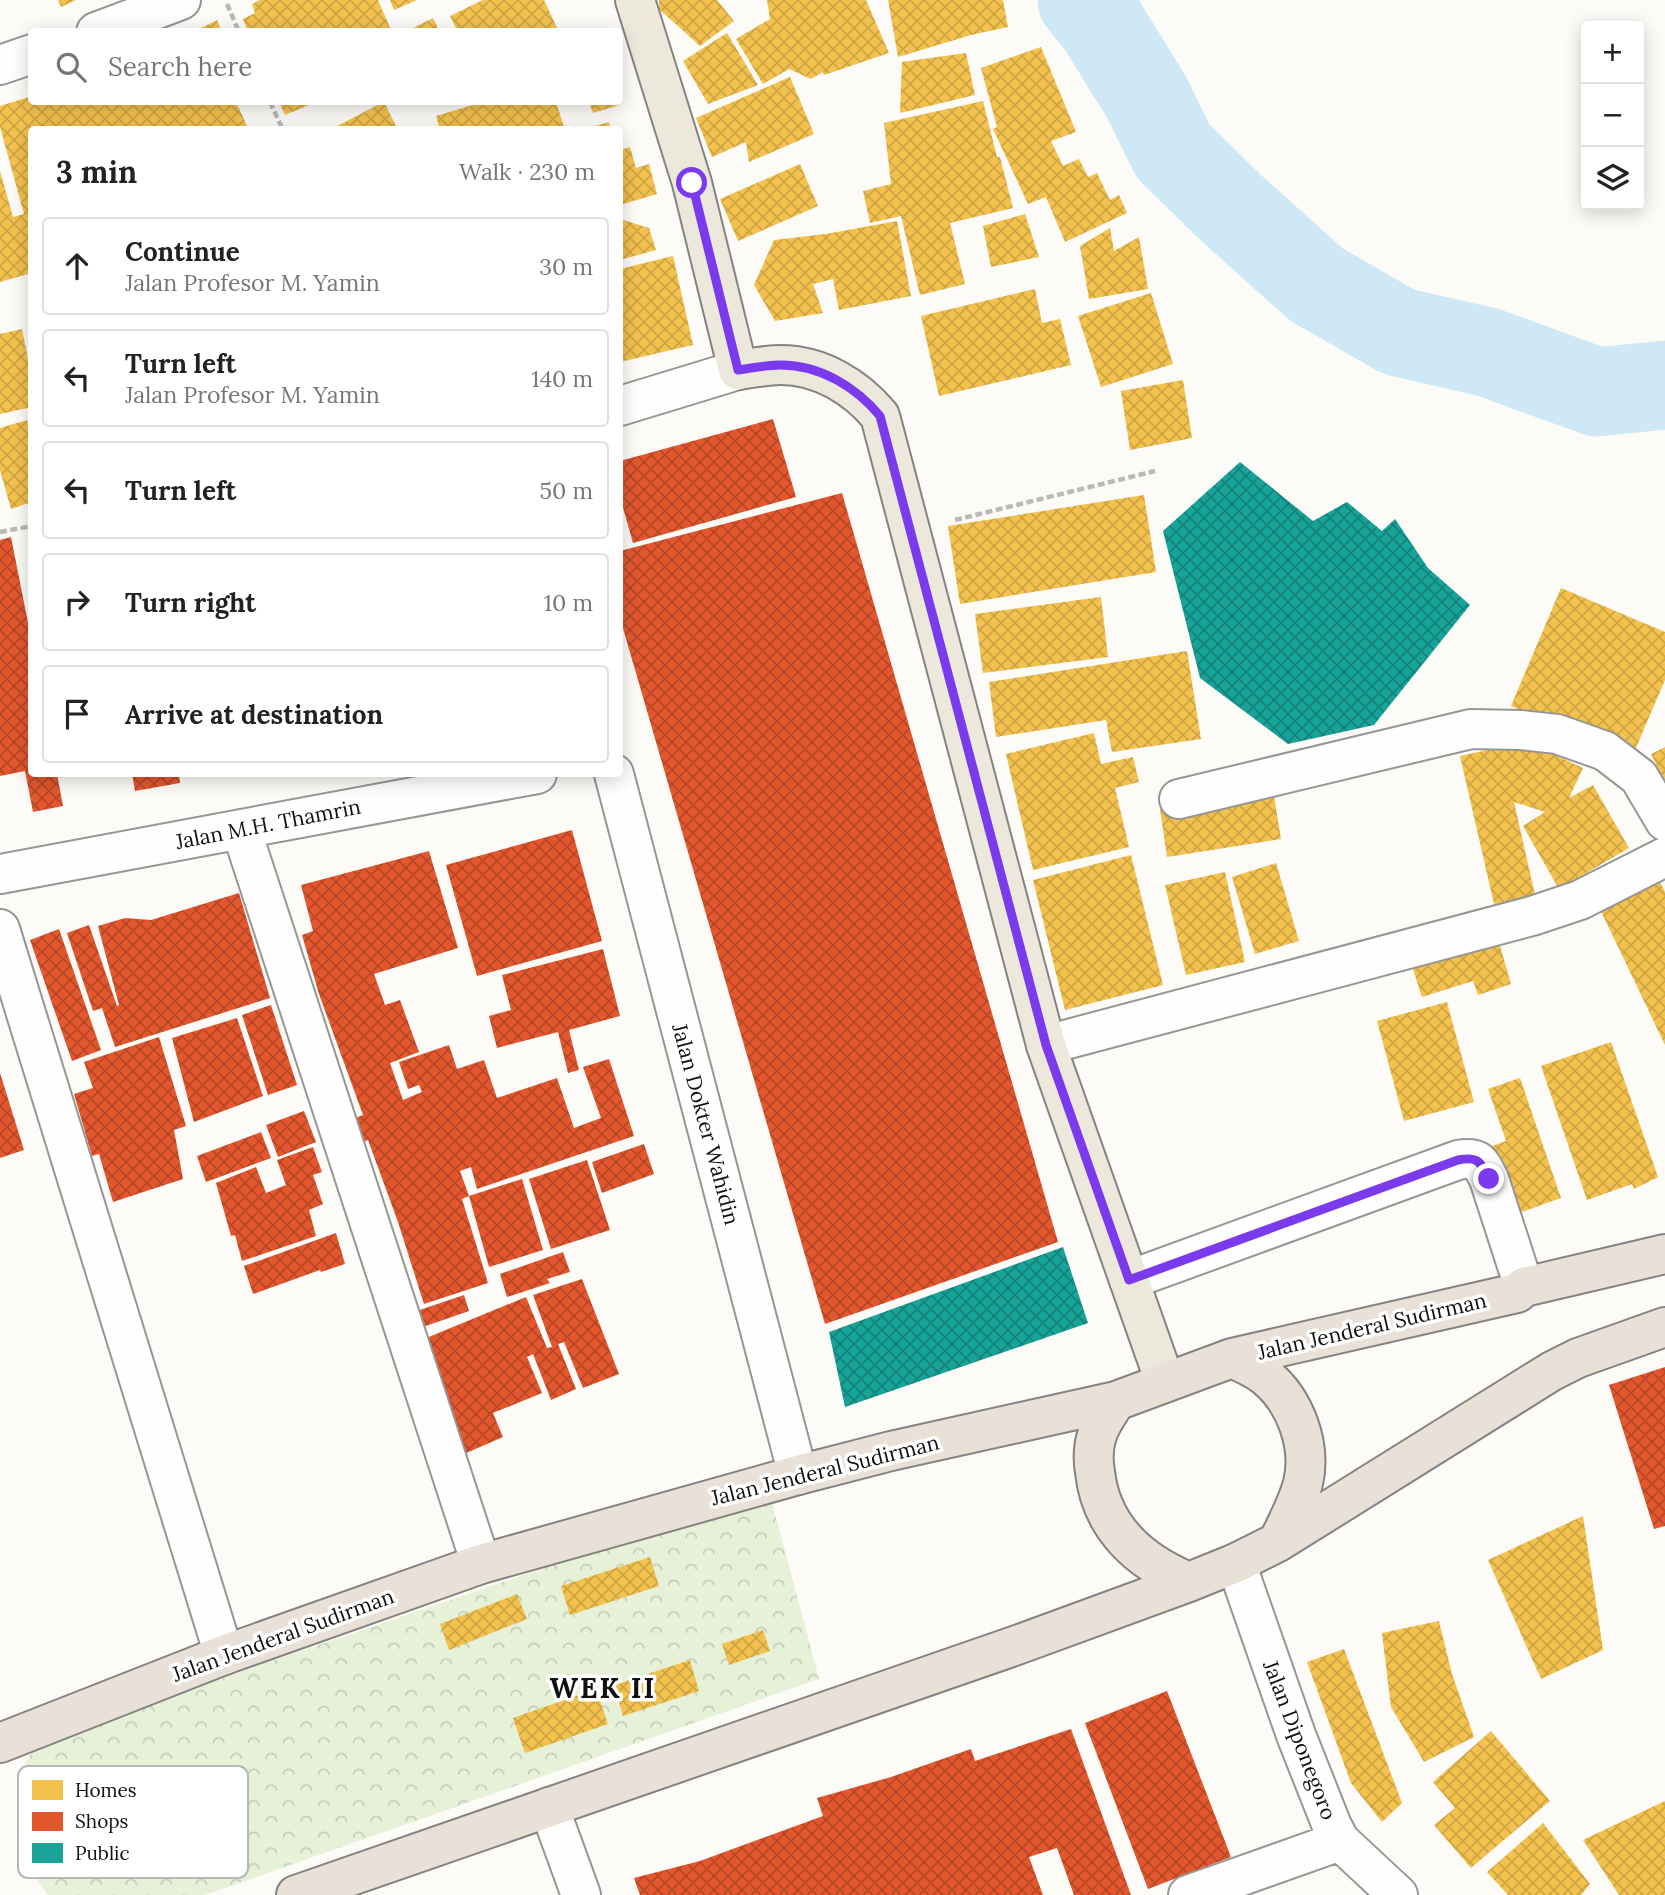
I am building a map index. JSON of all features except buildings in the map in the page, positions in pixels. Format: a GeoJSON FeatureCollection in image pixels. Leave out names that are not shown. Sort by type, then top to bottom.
{"type":"FeatureCollection","features":[{"type":"Feature","properties":{"kind":"highway","name":"Jalan Jenderal Sudirman"},"geometry":{"type":"LineString","coordinates":[[0,1743],[224,1655],[481,1564],[891,1451],[1116,1401],[1232,1357],[1517,1293],[1524,1287],[1665,1254]]}},
{"type":"Feature","properties":{"kind":"highway"},"geometry":{"type":"LineString","coordinates":[[296,1895],[1017,1645],[1236,1563],[1278,1542],[1552,1371],[1578,1358],[1665,1327]]}},
{"type":"Feature","properties":{"kind":"highway"},"geometry":{"type":"LineString","coordinates":[[1232,1357],[1267,1377],[1293,1412],[1301,1432],[1306,1468],[1303,1483],[1278,1542]]}},
{"type":"Feature","properties":{"kind":"highway"},"geometry":{"type":"LineString","coordinates":[[1116,1401],[1097,1434],[1093,1452],[1096,1486],[1102,1503],[1114,1528],[1127,1543],[1172,1575],[1189,1582]]}},
{"type":"Feature","properties":{"kind":"main road"},"geometry":{"type":"LineString","coordinates":[[635,0],[692,183],[738,370],[781,365],[800,367],[836,379],[870,404],[880,416],[1046,1045],[1165,1382]]}},
{"type":"Feature","properties":{"kind":"street"},"geometry":{"type":"LineString","coordinates":[[107,28],[181,0]]}},
{"type":"Feature","properties":{"kind":"street"},"geometry":{"type":"LineString","coordinates":[[0,65],[28,55]]}},
{"type":"Feature","properties":{"kind":"street"},"geometry":{"type":"LineString","coordinates":[[623,405],[738,370]]}},
{"type":"Feature","properties":{"kind":"street"},"geometry":{"type":"LineString","coordinates":[[1179,799],[1471,729],[1521,730],[1557,734],[1605,751],[1639,777],[1665,821]]}},
{"type":"Feature","properties":{"kind":"street","name":"Jalan M.H. Thamrin"},"geometry":{"type":"LineString","coordinates":[[0,874],[521,777]]}},
{"type":"Feature","properties":{"kind":"street","name":"Jalan Dokter Wahidin"},"geometry":{"type":"LineString","coordinates":[[615,777],[798,1475]]}},
{"type":"Feature","properties":{"kind":"street"},"geometry":{"type":"LineString","coordinates":[[242,829],[481,1564]]}},
{"type":"Feature","properties":{"kind":"street"},"geometry":{"type":"LineString","coordinates":[[1046,1045],[1532,916],[1580,900],[1665,856]]}},
{"type":"Feature","properties":{"kind":"street"},"geometry":{"type":"LineString","coordinates":[[0,929],[224,1655]]}},
{"type":"Feature","properties":{"kind":"street"},"geometry":{"type":"LineString","coordinates":[[1129,1280],[1471,1157],[1480,1163],[1489,1179],[1524,1287]]}},
{"type":"Feature","properties":{"kind":"street","name":"Jalan Diponegoro"},"geometry":{"type":"LineString","coordinates":[[1236,1563],[1296,1735],[1340,1841],[1398,1895]]}},
{"type":"Feature","properties":{"kind":"street"},"geometry":{"type":"LineString","coordinates":[[549,1807],[581,1895]]}},
{"type":"Feature","properties":{"kind":"street"},"geometry":{"type":"LineString","coordinates":[[1188,1895],[1340,1841]]}},
{"type":"Feature","properties":{"kind":"path"},"geometry":{"type":"LineString","coordinates":[[225,0],[237,28]]}},
{"type":"Feature","properties":{"kind":"path"},"geometry":{"type":"LineString","coordinates":[[271,105],[281,126]]}},
{"type":"Feature","properties":{"kind":"path"},"geometry":{"type":"LineString","coordinates":[[909,531],[1155,471]]}},
{"type":"Feature","properties":{"kind":"path"},"geometry":{"type":"LineString","coordinates":[[0,532],[28,527]]}},
{"type":"Feature","properties":{"kind":"green space"},"geometry":{"type":"Polygon","coordinates":[[[769,1491],[819,1679],[205,1895],[48,1895],[37,1878],[248,1878],[248,1766],[24,1766],[38,1741],[769,1491]]]}},
{"type":"Feature","properties":{"kind":"waterway"},"geometry":{"type":"LineString","coordinates":[[1082,0],[1102,25],[1147,98],[1173,151],[1229,206],[1317,285],[1399,332],[1487,352],[1597,392],[1665,385]]}},
{"type":"Feature","properties":{"kind":"district","name":"WEK II"},"geometry":{"type":"Point","coordinates":[603,1688]}},
{"type":"Feature","properties":{"kind":"route"},"geometry":{"type":"LineString","coordinates":[[692,183],[738,370],[781,365],[819,372],[854,390],[880,416],[1046,1045],[1129,1280],[1458,1160],[1471,1157],[1480,1163],[1489,1179]]}}]}
